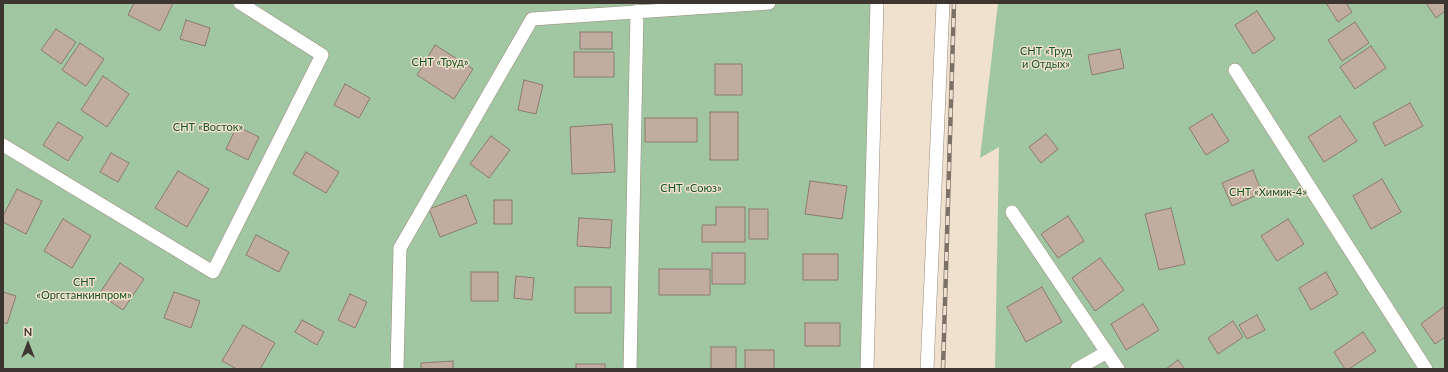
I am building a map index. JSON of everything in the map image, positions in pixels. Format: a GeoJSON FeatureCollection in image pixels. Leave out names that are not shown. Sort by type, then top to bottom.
{"type":"FeatureCollection","features":[{"type":"Feature","properties":{"kind":"lane"},"geometry":{"type":"LineString","coordinates":[[3,145],[213,272],[322,55],[240,3]]}},
{"type":"Feature","properties":{"kind":"lane"},"geometry":{"type":"LineString","coordinates":[[397,369],[400,248],[532,19],[768,3]]}},
{"type":"Feature","properties":{"kind":"lane"},"geometry":{"type":"LineString","coordinates":[[867,369],[877,3]]}},
{"type":"Feature","properties":{"kind":"lane"},"geometry":{"type":"LineString","coordinates":[[927,369],[943,3]]}},
{"type":"Feature","properties":{"kind":"lane"},"geometry":{"type":"LineString","coordinates":[[630,369],[637,11]]}},
{"type":"Feature","properties":{"kind":"lane"},"geometry":{"type":"LineString","coordinates":[[1235,70],[1426,369]]}},
{"type":"Feature","properties":{"kind":"lane"},"geometry":{"type":"LineString","coordinates":[[1012,212],[1118,369]]}},
{"type":"Feature","properties":{"kind":"lane"},"geometry":{"type":"LineString","coordinates":[[1077,369],[1107,352]]}},
{"type":"Feature","properties":{"kind":"green space"},"geometry":{"type":"Polygon","coordinates":[[[3,3],[877,3],[867,369],[3,369],[3,3]]]}},
{"type":"Feature","properties":{"kind":"green space","name":"СНТ «Химик-4»"},"geometry":{"type":"Polygon","coordinates":[[[998,3],[1445,3],[1445,369],[995,369],[999,147],[980,158],[998,3]]]}},
{"type":"Feature","properties":{"kind":"building"},"geometry":{"type":"Polygon","coordinates":[[[134,3],[173,3],[160,31],[128,15],[134,3]]]}},
{"type":"Feature","properties":{"kind":"building"},"geometry":{"type":"Polygon","coordinates":[[[1326,3],[1346,3],[1352,12],[1338,22],[1326,3]]]}},
{"type":"Feature","properties":{"kind":"building"},"geometry":{"type":"Polygon","coordinates":[[[1426,3],[1445,3],[1445,11],[1436,18],[1426,3]]]}},
{"type":"Feature","properties":{"kind":"building"},"geometry":{"type":"Polygon","coordinates":[[[1257,11],[1275,39],[1253,54],[1235,25],[1257,11]]]}},
{"type":"Feature","properties":{"kind":"building"},"geometry":{"type":"Polygon","coordinates":[[[186,20],[210,28],[205,46],[180,39],[186,20]]]}},
{"type":"Feature","properties":{"kind":"building"},"geometry":{"type":"Polygon","coordinates":[[[1355,22],[1369,43],[1342,61],[1328,40],[1355,22]]]}},
{"type":"Feature","properties":{"kind":"building"},"geometry":{"type":"Polygon","coordinates":[[[56,29],[76,42],[61,64],[41,50],[56,29]]]}},
{"type":"Feature","properties":{"kind":"building"},"geometry":{"type":"Polygon","coordinates":[[[580,32],[612,32],[612,49],[580,49],[580,32]]]}},
{"type":"Feature","properties":{"kind":"building"},"geometry":{"type":"Polygon","coordinates":[[[80,43],[104,59],[86,86],[62,70],[80,43]]]}},
{"type":"Feature","properties":{"kind":"building"},"geometry":{"type":"Polygon","coordinates":[[[435,45],[473,69],[454,99],[417,75],[435,45]]]}},
{"type":"Feature","properties":{"kind":"building"},"geometry":{"type":"Polygon","coordinates":[[[1371,46],[1386,68],[1355,89],[1340,67],[1371,46]]]}},
{"type":"Feature","properties":{"kind":"building"},"geometry":{"type":"Polygon","coordinates":[[[1120,49],[1124,68],[1092,75],[1088,55],[1120,49]]]}},
{"type":"Feature","properties":{"kind":"building"},"geometry":{"type":"Polygon","coordinates":[[[574,52],[614,52],[614,77],[574,77],[574,52]]]}},
{"type":"Feature","properties":{"kind":"building"},"geometry":{"type":"Polygon","coordinates":[[[715,64],[742,64],[742,95],[715,95],[715,64]]]}},
{"type":"Feature","properties":{"kind":"building"},"geometry":{"type":"Polygon","coordinates":[[[103,76],[129,94],[107,127],[81,110],[103,76]]]}},
{"type":"Feature","properties":{"kind":"building"},"geometry":{"type":"Polygon","coordinates":[[[524,80],[543,85],[536,114],[518,110],[524,80]]]}},
{"type":"Feature","properties":{"kind":"building"},"geometry":{"type":"Polygon","coordinates":[[[345,84],[370,98],[359,118],[334,105],[345,84]]]}},
{"type":"Feature","properties":{"kind":"building"},"geometry":{"type":"Polygon","coordinates":[[[1410,103],[1423,126],[1385,146],[1373,123],[1410,103]]]}},
{"type":"Feature","properties":{"kind":"building"},"geometry":{"type":"Polygon","coordinates":[[[710,112],[738,112],[738,160],[710,160],[710,112]]]}},
{"type":"Feature","properties":{"kind":"building"},"geometry":{"type":"Polygon","coordinates":[[[1212,114],[1229,141],[1206,155],[1189,128],[1212,114]]]}},
{"type":"Feature","properties":{"kind":"building"},"geometry":{"type":"Polygon","coordinates":[[[1340,116],[1357,141],[1324,162],[1308,137],[1340,116]]]}},
{"type":"Feature","properties":{"kind":"building"},"geometry":{"type":"Polygon","coordinates":[[[645,118],[697,118],[697,142],[645,142],[645,118]]]}},
{"type":"Feature","properties":{"kind":"building"},"geometry":{"type":"Polygon","coordinates":[[[58,122],[83,137],[68,161],[43,145],[58,122]]]}},
{"type":"Feature","properties":{"kind":"building"},"geometry":{"type":"Polygon","coordinates":[[[612,124],[615,172],[572,174],[570,127],[612,124]]]}},
{"type":"Feature","properties":{"kind":"building"},"geometry":{"type":"Polygon","coordinates":[[[237,126],[259,137],[248,160],[226,149],[237,126]]]}},
{"type":"Feature","properties":{"kind":"building"},"geometry":{"type":"Polygon","coordinates":[[[1046,134],[1058,149],[1041,163],[1029,147],[1046,134]]]}},
{"type":"Feature","properties":{"kind":"building"},"geometry":{"type":"Polygon","coordinates":[[[491,136],[510,150],[489,178],[470,164],[491,136]]]}},
{"type":"Feature","properties":{"kind":"building"},"geometry":{"type":"Polygon","coordinates":[[[306,152],[339,172],[326,193],[293,174],[306,152]]]}},
{"type":"Feature","properties":{"kind":"building"},"geometry":{"type":"Polygon","coordinates":[[[111,153],[129,163],[118,182],[100,172],[111,153]]]}},
{"type":"Feature","properties":{"kind":"building"},"geometry":{"type":"Polygon","coordinates":[[[1253,170],[1262,193],[1232,206],[1222,183],[1253,170]]]}},
{"type":"Feature","properties":{"kind":"building"},"geometry":{"type":"Polygon","coordinates":[[[178,171],[209,189],[187,227],[155,208],[178,171]]]}},
{"type":"Feature","properties":{"kind":"building"},"geometry":{"type":"Polygon","coordinates":[[[1382,179],[1401,212],[1371,229],[1353,196],[1382,179]]]}},
{"type":"Feature","properties":{"kind":"building"},"geometry":{"type":"Polygon","coordinates":[[[810,181],[847,186],[842,219],[805,214],[810,181]]]}},
{"type":"Feature","properties":{"kind":"building"},"geometry":{"type":"Polygon","coordinates":[[[17,189],[42,201],[26,234],[3,222],[3,216],[17,189]]]}},
{"type":"Feature","properties":{"kind":"building"},"geometry":{"type":"Polygon","coordinates":[[[466,195],[477,223],[440,237],[429,209],[466,195]]]}},
{"type":"Feature","properties":{"kind":"building"},"geometry":{"type":"Polygon","coordinates":[[[494,200],[512,200],[512,224],[494,224],[494,200]]]}},
{"type":"Feature","properties":{"kind":"building"},"geometry":{"type":"Polygon","coordinates":[[[716,207],[745,207],[745,242],[702,242],[702,225],[716,225],[716,207]]]}},
{"type":"Feature","properties":{"kind":"building"},"geometry":{"type":"Polygon","coordinates":[[[1171,208],[1185,264],[1159,270],[1145,214],[1171,208]]]}},
{"type":"Feature","properties":{"kind":"building"},"geometry":{"type":"Polygon","coordinates":[[[749,209],[768,209],[768,239],[749,239],[749,209]]]}},
{"type":"Feature","properties":{"kind":"building"},"geometry":{"type":"Polygon","coordinates":[[[1068,216],[1084,241],[1058,258],[1041,234],[1068,216]]]}},
{"type":"Feature","properties":{"kind":"building"},"geometry":{"type":"Polygon","coordinates":[[[579,218],[612,220],[610,248],[577,246],[579,218]]]}},
{"type":"Feature","properties":{"kind":"building"},"geometry":{"type":"Polygon","coordinates":[[[63,219],[91,236],[72,268],[44,251],[63,219]]]}},
{"type":"Feature","properties":{"kind":"building"},"geometry":{"type":"Polygon","coordinates":[[[1288,219],[1304,244],[1277,261],[1261,236],[1288,219]]]}},
{"type":"Feature","properties":{"kind":"building"},"geometry":{"type":"Polygon","coordinates":[[[256,235],[289,252],[279,272],[246,255],[256,235]]]}},
{"type":"Feature","properties":{"kind":"building"},"geometry":{"type":"Polygon","coordinates":[[[712,253],[745,253],[745,284],[712,284],[712,253]]]}},
{"type":"Feature","properties":{"kind":"building"},"geometry":{"type":"Polygon","coordinates":[[[803,254],[838,254],[838,280],[803,280],[803,254]]]}},
{"type":"Feature","properties":{"kind":"building"},"geometry":{"type":"Polygon","coordinates":[[[1100,258],[1124,290],[1095,311],[1072,278],[1100,258]]]}},
{"type":"Feature","properties":{"kind":"building"},"geometry":{"type":"Polygon","coordinates":[[[120,263],[144,279],[123,310],[99,294],[120,263]]]}},
{"type":"Feature","properties":{"kind":"building"},"geometry":{"type":"Polygon","coordinates":[[[659,269],[710,269],[710,295],[659,295],[659,269]]]}},
{"type":"Feature","properties":{"kind":"building"},"geometry":{"type":"Polygon","coordinates":[[[471,272],[498,272],[498,301],[471,301],[471,272]]]}},
{"type":"Feature","properties":{"kind":"building"},"geometry":{"type":"Polygon","coordinates":[[[1326,272],[1338,294],[1311,310],[1299,288],[1326,272]]]}},
{"type":"Feature","properties":{"kind":"building"},"geometry":{"type":"Polygon","coordinates":[[[516,276],[534,278],[532,300],[514,298],[516,276]]]}},
{"type":"Feature","properties":{"kind":"building"},"geometry":{"type":"Polygon","coordinates":[[[575,287],[611,287],[611,313],[575,313],[575,287]]]}},
{"type":"Feature","properties":{"kind":"building"},"geometry":{"type":"Polygon","coordinates":[[[1042,287],[1062,322],[1026,342],[1007,307],[1042,287]]]}},
{"type":"Feature","properties":{"kind":"building"},"geometry":{"type":"Polygon","coordinates":[[[3,292],[16,296],[7,324],[3,322],[3,292]]]}},
{"type":"Feature","properties":{"kind":"building"},"geometry":{"type":"Polygon","coordinates":[[[174,292],[200,301],[191,328],[164,318],[174,292]]]}},
{"type":"Feature","properties":{"kind":"building"},"geometry":{"type":"Polygon","coordinates":[[[350,294],[367,302],[355,328],[338,320],[350,294]]]}},
{"type":"Feature","properties":{"kind":"building"},"geometry":{"type":"Polygon","coordinates":[[[1143,304],[1159,330],[1126,350],[1111,324],[1143,304]]]}},
{"type":"Feature","properties":{"kind":"building"},"geometry":{"type":"Polygon","coordinates":[[[1445,306],[1445,337],[1435,344],[1421,324],[1445,306]]]}},
{"type":"Feature","properties":{"kind":"building"},"geometry":{"type":"Polygon","coordinates":[[[1257,315],[1265,330],[1247,339],[1239,325],[1257,315]]]}},
{"type":"Feature","properties":{"kind":"building"},"geometry":{"type":"Polygon","coordinates":[[[302,320],[324,332],[317,345],[295,332],[302,320]]]}},
{"type":"Feature","properties":{"kind":"building"},"geometry":{"type":"Polygon","coordinates":[[[1233,321],[1243,337],[1218,354],[1208,338],[1233,321]]]}},
{"type":"Feature","properties":{"kind":"building"},"geometry":{"type":"Polygon","coordinates":[[[805,323],[840,323],[840,346],[805,346],[805,323]]]}},
{"type":"Feature","properties":{"kind":"building"},"geometry":{"type":"Polygon","coordinates":[[[243,325],[275,343],[260,369],[237,369],[222,361],[243,325]]]}},
{"type":"Feature","properties":{"kind":"building"},"geometry":{"type":"Polygon","coordinates":[[[1363,332],[1376,351],[1349,369],[1345,369],[1334,352],[1363,332]]]}},
{"type":"Feature","properties":{"kind":"building"},"geometry":{"type":"Polygon","coordinates":[[[711,347],[736,347],[736,369],[711,369],[711,347]]]}},
{"type":"Feature","properties":{"kind":"building"},"geometry":{"type":"Polygon","coordinates":[[[745,350],[774,350],[774,369],[745,369],[745,350]]]}},
{"type":"Feature","properties":{"kind":"building"},"geometry":{"type":"Polygon","coordinates":[[[1178,360],[1185,369],[1166,369],[1178,360]]]}},
{"type":"Feature","properties":{"kind":"building"},"geometry":{"type":"Polygon","coordinates":[[[453,361],[453,369],[421,369],[421,363],[453,361]]]}},
{"type":"Feature","properties":{"kind":"building"},"geometry":{"type":"Polygon","coordinates":[[[576,364],[605,364],[605,369],[576,369],[576,364]]]}},
{"type":"Feature","properties":{"kind":"railway"},"geometry":{"type":"LineString","coordinates":[[943,369],[954,3]]}},
{"type":"Feature","properties":{"kind":"park label","name":"СНТ «Труд и Отдых»"},"geometry":{"type":"Point","coordinates":[1046,57]}},
{"type":"Feature","properties":{"kind":"park label","name":"СНТ «Труд»"},"geometry":{"type":"Point","coordinates":[440,62]}},
{"type":"Feature","properties":{"kind":"park label","name":"СНТ «Восток»"},"geometry":{"type":"Point","coordinates":[208,127]}},
{"type":"Feature","properties":{"kind":"park label","name":"СНТ «Союз»"},"geometry":{"type":"Point","coordinates":[691,188]}},
{"type":"Feature","properties":{"kind":"park label","name":"СНТ «Оргстанкинпром»"},"geometry":{"type":"Point","coordinates":[84,288]}}]}
